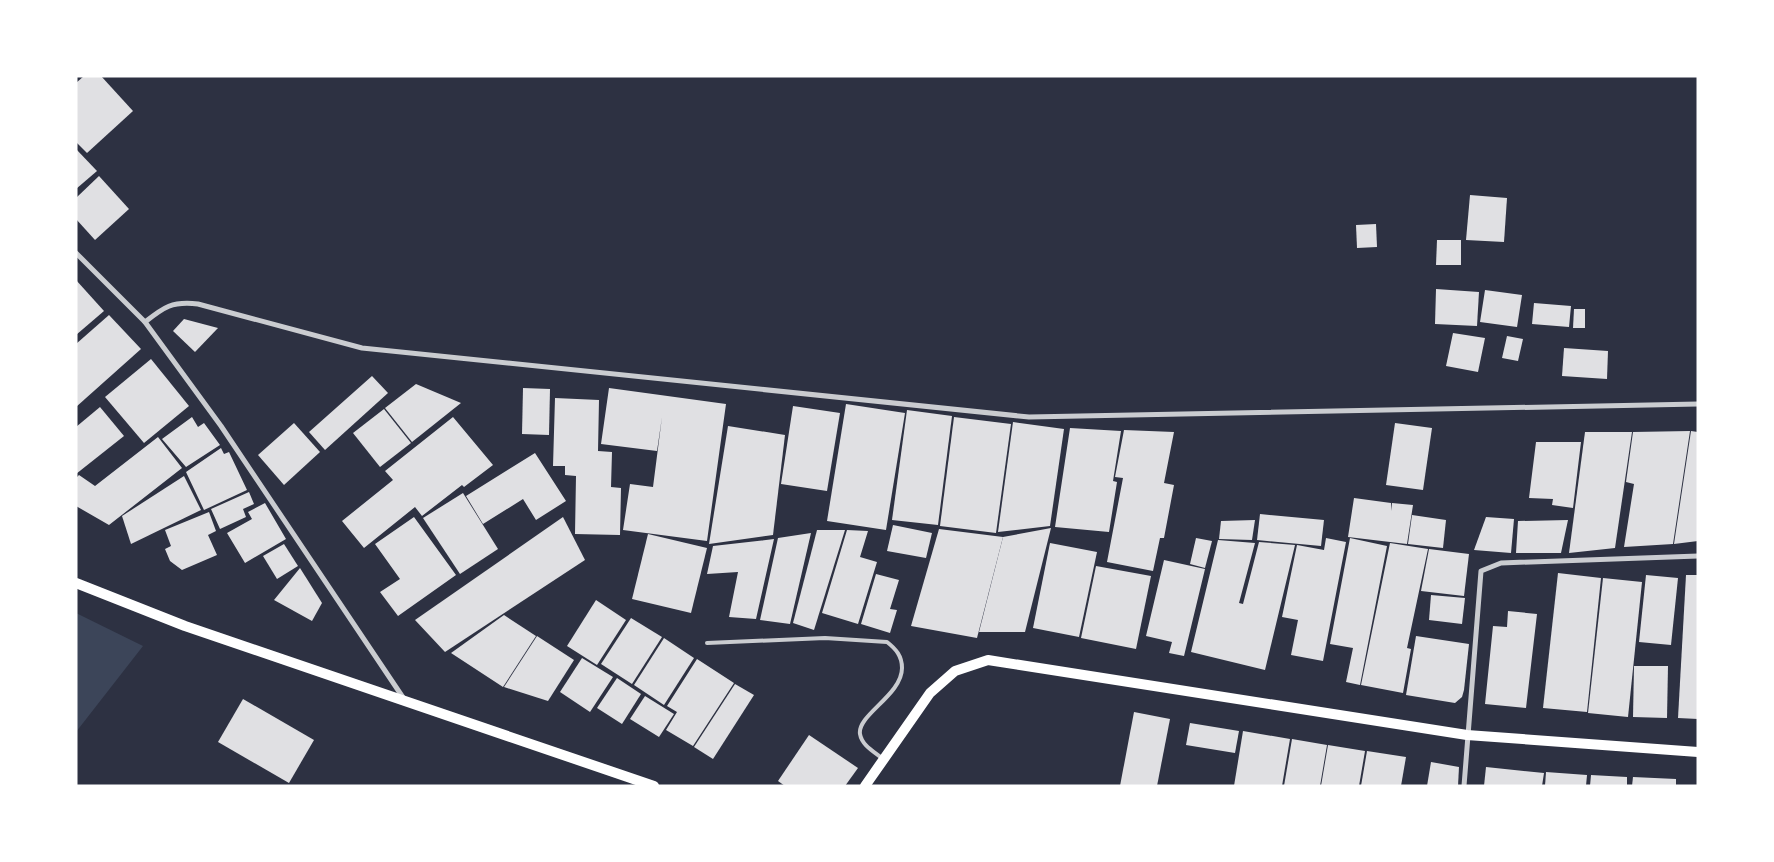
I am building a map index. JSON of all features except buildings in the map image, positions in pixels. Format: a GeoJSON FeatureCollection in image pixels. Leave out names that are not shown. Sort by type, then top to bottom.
{"type":"FeatureCollection","features":[{"type":"Feature","properties":{"kind":"main road"},"geometry":{"type":"LineString","coordinates":[[76,583],[185,626],[654,786]]}},
{"type":"Feature","properties":{"kind":"main road"},"geometry":{"type":"LineString","coordinates":[[865,786],[930,693],[955,671],[988,660],[1467,735],[1698,752]]}},
{"type":"Feature","properties":{"kind":"street"},"geometry":{"type":"LineString","coordinates":[[76,254],[145,322],[221,426],[406,702]]}},
{"type":"Feature","properties":{"kind":"street"},"geometry":{"type":"LineString","coordinates":[[145,322],[167,306],[178,303],[198,304],[362,348],[1029,417],[1698,404]]}},
{"type":"Feature","properties":{"kind":"street"},"geometry":{"type":"LineString","coordinates":[[1464,786],[1480,571],[1501,563],[1698,556]]}},
{"type":"Feature","properties":{"kind":"lane"},"geometry":{"type":"LineString","coordinates":[[707,643],[825,638],[887,642],[894,647],[899,655],[902,663],[902,674],[899,684],[863,723],[860,732],[864,743],[883,759]]}},
{"type":"Feature","properties":{"kind":"shaded area"},"geometry":{"type":"Polygon","coordinates":[[[76,613],[143,646],[76,732],[76,613]]]}}]}
